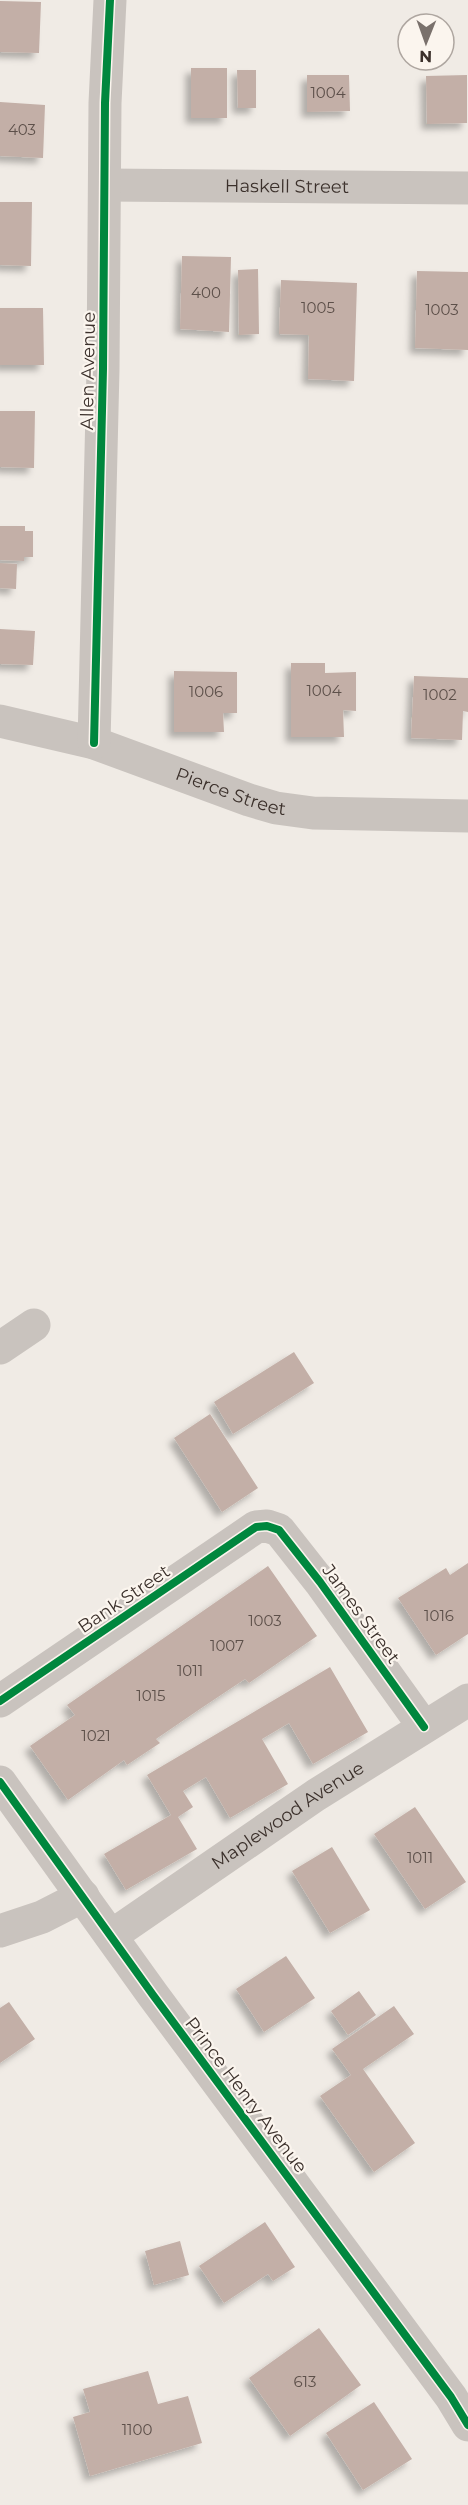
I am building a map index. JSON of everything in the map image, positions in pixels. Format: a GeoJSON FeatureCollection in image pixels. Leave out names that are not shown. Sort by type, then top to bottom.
{"type":"FeatureCollection","features":[{"type":"Feature","properties":{"kind":"street","name":"Allen Avenue"},"geometry":{"type":"LineString","coordinates":[[94,743],[110,0]]}},
{"type":"Feature","properties":{"kind":"street","name":"Haskell Street"},"geometry":{"type":"LineString","coordinates":[[105,185],[468,188]]}},
{"type":"Feature","properties":{"kind":"street","name":"Pierce Street"},"geometry":{"type":"LineString","coordinates":[[0,721],[94,743],[276,808],[313,813],[468,816]]}},
{"type":"Feature","properties":{"kind":"street"},"geometry":{"type":"LineString","coordinates":[[0,1348],[34,1325]]}},
{"type":"Feature","properties":{"kind":"street","name":"Bank Street"},"geometry":{"type":"LineString","coordinates":[[0,1701],[256,1527],[267,1526]]}},
{"type":"Feature","properties":{"kind":"street","name":"James Street"},"geometry":{"type":"LineString","coordinates":[[267,1526],[279,1530],[320,1582],[424,1727]]}},
{"type":"Feature","properties":{"kind":"street","name":"Maplewood Avenue"},"geometry":{"type":"LineString","coordinates":[[111,1936],[315,1795],[468,1700]]}},
{"type":"Feature","properties":{"kind":"street","name":"Prince Henry Avenue"},"geometry":{"type":"LineString","coordinates":[[0,1782],[451,2397],[468,2425]]}},
{"type":"Feature","properties":{"kind":"street"},"geometry":{"type":"LineString","coordinates":[[0,1931],[42,1917],[83,1896]]}},
{"type":"Feature","properties":{"kind":"building"},"geometry":{"type":"Polygon","coordinates":[[[0,1],[41,2],[39,53],[0,52],[0,1]]]}},
{"type":"Feature","properties":{"kind":"building"},"geometry":{"type":"Polygon","coordinates":[[[191,68],[227,68],[227,118],[191,118],[191,68]]]}},
{"type":"Feature","properties":{"kind":"building"},"geometry":{"type":"Polygon","coordinates":[[[237,70],[256,70],[256,108],[238,108],[237,70]]]}},
{"type":"Feature","properties":{"kind":"building"},"geometry":{"type":"Polygon","coordinates":[[[307,75],[349,75],[350,111],[307,112],[307,75]]]}},
{"type":"Feature","properties":{"kind":"building"},"geometry":{"type":"Polygon","coordinates":[[[467,75],[467,123],[427,124],[426,76],[467,75]]]}},
{"type":"Feature","properties":{"kind":"building"},"geometry":{"type":"Polygon","coordinates":[[[0,102],[45,105],[43,158],[0,156],[0,102]]]}},
{"type":"Feature","properties":{"kind":"building"},"geometry":{"type":"Polygon","coordinates":[[[0,202],[32,202],[31,266],[0,265],[0,202]]]}},
{"type":"Feature","properties":{"kind":"building"},"geometry":{"type":"Polygon","coordinates":[[[182,256],[231,257],[229,332],[180,329],[182,256]]]}},
{"type":"Feature","properties":{"kind":"building"},"geometry":{"type":"Polygon","coordinates":[[[258,269],[259,334],[239,335],[238,270],[258,269]]]}},
{"type":"Feature","properties":{"kind":"building"},"geometry":{"type":"Polygon","coordinates":[[[417,271],[468,272],[468,350],[415,348],[417,271]]]}},
{"type":"Feature","properties":{"kind":"building"},"geometry":{"type":"Polygon","coordinates":[[[281,280],[357,283],[354,381],[308,379],[309,335],[279,334],[281,280]]]}},
{"type":"Feature","properties":{"kind":"building"},"geometry":{"type":"Polygon","coordinates":[[[0,308],[43,308],[44,365],[0,365],[0,308]]]}},
{"type":"Feature","properties":{"kind":"building"},"geometry":{"type":"Polygon","coordinates":[[[0,411],[35,411],[34,468],[0,467],[0,411]]]}},
{"type":"Feature","properties":{"kind":"building"},"geometry":{"type":"Polygon","coordinates":[[[0,526],[25,526],[25,531],[33,531],[33,557],[24,557],[24,561],[0,560],[0,526]]]}},
{"type":"Feature","properties":{"kind":"building"},"geometry":{"type":"Polygon","coordinates":[[[0,563],[17,564],[16,589],[0,588],[0,563]]]}},
{"type":"Feature","properties":{"kind":"building"},"geometry":{"type":"Polygon","coordinates":[[[0,629],[35,631],[33,665],[0,664],[0,629]]]}},
{"type":"Feature","properties":{"kind":"building"},"geometry":{"type":"Polygon","coordinates":[[[291,663],[325,663],[325,673],[356,672],[356,711],[343,710],[344,737],[291,737],[291,663]]]}},
{"type":"Feature","properties":{"kind":"building"},"geometry":{"type":"Polygon","coordinates":[[[174,671],[237,672],[237,713],[223,713],[224,732],[174,732],[174,671]]]}},
{"type":"Feature","properties":{"kind":"building"},"geometry":{"type":"Polygon","coordinates":[[[414,676],[468,678],[468,712],[463,711],[462,740],[411,738],[414,676]]]}},
{"type":"Feature","properties":{"kind":"building"},"geometry":{"type":"Polygon","coordinates":[[[294,1352],[314,1383],[233,1434],[214,1402],[294,1352]]]}},
{"type":"Feature","properties":{"kind":"building"},"geometry":{"type":"Polygon","coordinates":[[[210,1414],[258,1488],[222,1512],[174,1438],[210,1414]]]}},
{"type":"Feature","properties":{"kind":"building"},"geometry":{"type":"Polygon","coordinates":[[[468,1563],[468,1634],[436,1655],[398,1598],[446,1568],[450,1575],[468,1563]]]}},
{"type":"Feature","properties":{"kind":"building"},"geometry":{"type":"Polygon","coordinates":[[[268,1566],[317,1636],[249,1683],[245,1679],[156,1739],[160,1743],[127,1765],[124,1760],[68,1800],[30,1746],[75,1715],[67,1705],[268,1566]]]}},
{"type":"Feature","properties":{"kind":"building"},"geometry":{"type":"Polygon","coordinates":[[[330,1667],[368,1732],[313,1764],[289,1723],[262,1739],[288,1784],[230,1818],[206,1777],[183,1791],[193,1807],[178,1817],[197,1849],[126,1890],[104,1854],[171,1815],[147,1775],[330,1667]]]}},
{"type":"Feature","properties":{"kind":"building"},"geometry":{"type":"Polygon","coordinates":[[[415,1807],[466,1882],[425,1909],[374,1834],[415,1807]]]}},
{"type":"Feature","properties":{"kind":"building"},"geometry":{"type":"Polygon","coordinates":[[[332,1847],[370,1910],[330,1933],[292,1871],[332,1847]]]}},
{"type":"Feature","properties":{"kind":"building"},"geometry":{"type":"Polygon","coordinates":[[[286,1956],[315,1998],[264,2032],[236,1989],[286,1956]]]}},
{"type":"Feature","properties":{"kind":"building"},"geometry":{"type":"Polygon","coordinates":[[[359,1991],[376,2015],[348,2035],[331,2011],[359,1991]]]}},
{"type":"Feature","properties":{"kind":"building"},"geometry":{"type":"Polygon","coordinates":[[[9,2002],[35,2039],[0,2063],[0,2008],[9,2002]]]}},
{"type":"Feature","properties":{"kind":"building"},"geometry":{"type":"Polygon","coordinates":[[[394,2006],[414,2034],[363,2069],[415,2143],[374,2172],[320,2096],[351,2075],[332,2049],[394,2006]]]}},
{"type":"Feature","properties":{"kind":"building"},"geometry":{"type":"Polygon","coordinates":[[[265,2222],[295,2267],[273,2281],[268,2274],[224,2303],[199,2266],[265,2222]]]}},
{"type":"Feature","properties":{"kind":"building"},"geometry":{"type":"Polygon","coordinates":[[[180,2241],[189,2275],[154,2285],[145,2251],[180,2241]]]}},
{"type":"Feature","properties":{"kind":"building"},"geometry":{"type":"Polygon","coordinates":[[[319,2328],[361,2385],[290,2436],[249,2378],[319,2328]]]}},
{"type":"Feature","properties":{"kind":"building"},"geometry":{"type":"Polygon","coordinates":[[[148,2371],[158,2404],[188,2396],[202,2443],[90,2476],[73,2417],[90,2412],[83,2389],[148,2371]]]}},
{"type":"Feature","properties":{"kind":"building"},"geometry":{"type":"Polygon","coordinates":[[[374,2402],[412,2459],[363,2490],[326,2433],[374,2402]]]}},
{"type":"Feature","properties":{"kind":"cycle path"},"geometry":{"type":"LineString","coordinates":[[94,743],[103,369],[105,103],[110,0]]}},
{"type":"Feature","properties":{"kind":"cycle path"},"geometry":{"type":"LineString","coordinates":[[0,1701],[256,1527],[267,1526],[279,1530],[320,1582],[424,1727]]}},
{"type":"Feature","properties":{"kind":"cycle path"},"geometry":{"type":"LineString","coordinates":[[0,1782],[153,1995],[451,2397],[468,2425]]}}]}
